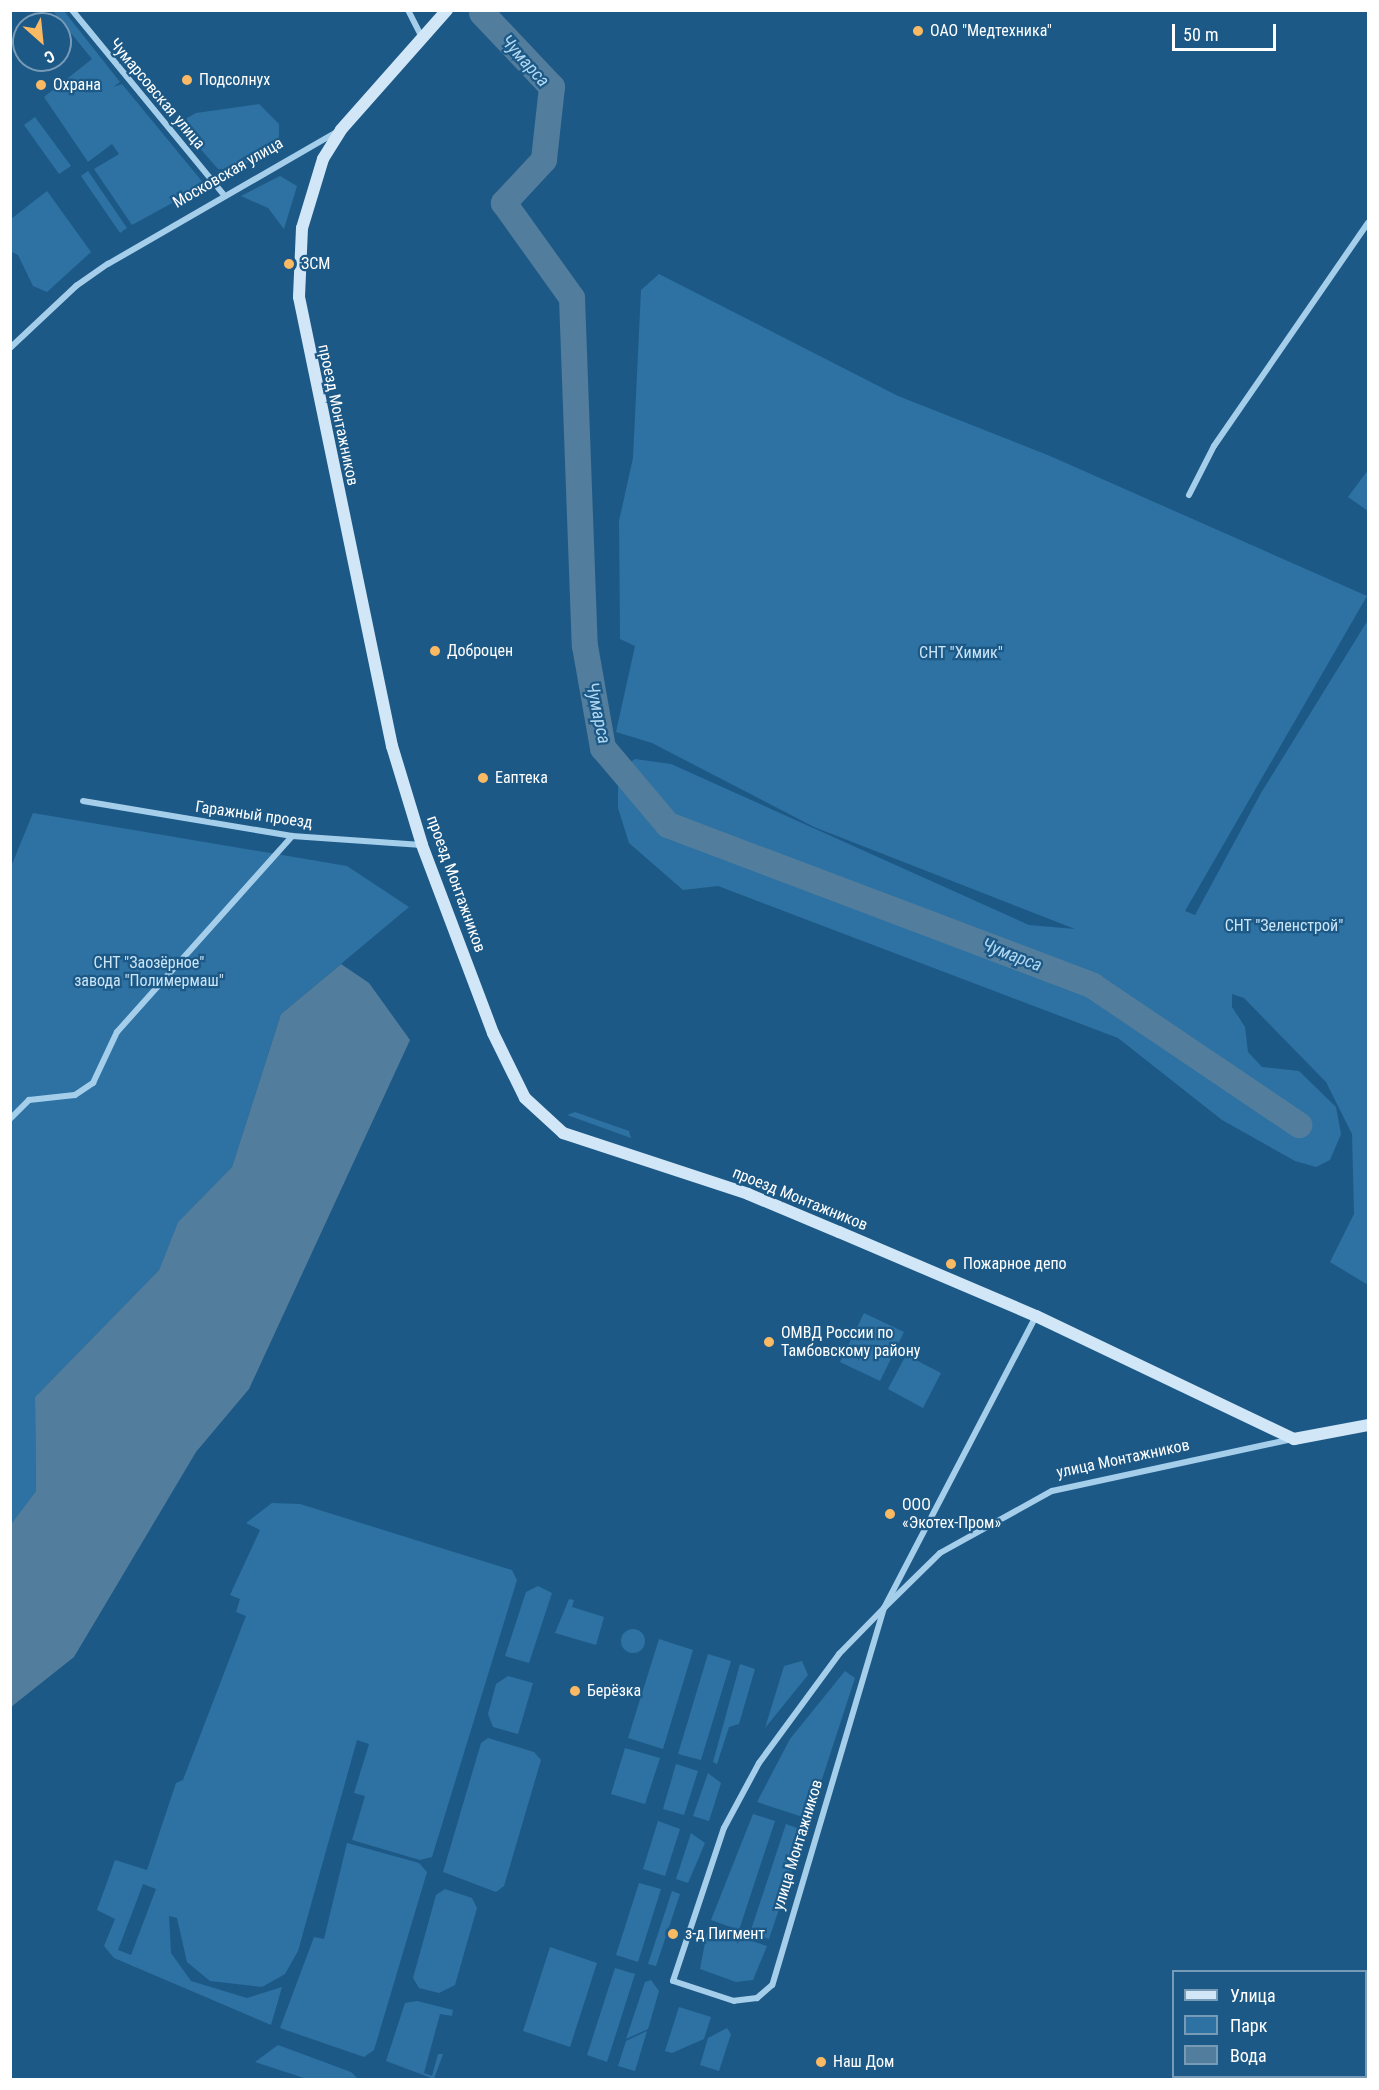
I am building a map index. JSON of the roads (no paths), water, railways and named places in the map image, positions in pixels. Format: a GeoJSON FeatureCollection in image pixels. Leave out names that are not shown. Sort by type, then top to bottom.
{"type":"FeatureCollection","features":[{"type":"Feature","properties":{"kind":"main road","name":"Московская улица"},"geometry":{"type":"LineString","coordinates":[[341,130],[447,10]]}},
{"type":"Feature","properties":{"kind":"main road","name":"проезд Монтажников"},"geometry":{"type":"LineString","coordinates":[[341,130],[308,195],[297,266],[301,317],[392,746],[422,845],[493,1033],[525,1098],[563,1133],[748,1194],[1036,1316],[1294,1439]]}},
{"type":"Feature","properties":{"kind":"main road","name":"улица Монтажников"},"geometry":{"type":"LineString","coordinates":[[1294,1439],[1368,1425]]}},
{"type":"Feature","properties":{"kind":"street","name":"Чумарсовская улица"},"geometry":{"type":"LineString","coordinates":[[72,10],[223,194]]}},
{"type":"Feature","properties":{"kind":"street"},"geometry":{"type":"LineString","coordinates":[[408,10],[423,39]]}},
{"type":"Feature","properties":{"kind":"street","name":"Московская улица"},"geometry":{"type":"LineString","coordinates":[[10,348],[76,286],[223,194],[341,130]]}},
{"type":"Feature","properties":{"kind":"street"},"geometry":{"type":"LineString","coordinates":[[1189,495],[1214,446],[1368,223]]}},
{"type":"Feature","properties":{"kind":"street","name":"Гаражный проезд"},"geometry":{"type":"LineString","coordinates":[[83,801],[292,836],[422,845]]}},
{"type":"Feature","properties":{"kind":"street"},"geometry":{"type":"LineString","coordinates":[[10,1119],[29,1100],[75,1095],[93,1083],[117,1032],[292,836]]}},
{"type":"Feature","properties":{"kind":"street"},"geometry":{"type":"LineString","coordinates":[[884,1608],[1036,1316]]}},
{"type":"Feature","properties":{"kind":"street","name":"улица Монтажников"},"geometry":{"type":"LineString","coordinates":[[884,1608],[772,1985],[757,1998],[734,2001],[673,1981],[724,1828],[759,1763],[797,1704],[884,1608],[940,1553],[1052,1491],[1294,1439]]}},
{"type":"Feature","properties":{"kind":"water"},"geometry":{"type":"Polygon","coordinates":[[[341,964],[369,983],[410,1040],[249,1389],[196,1452],[74,1657],[11,1707],[11,1524],[36,1491],[35,1397],[159,1270],[178,1222],[232,1167],[281,1014],[341,964]]]}},
{"type":"Feature","properties":{"kind":"waterway","name":"Чумарса"},"geometry":{"type":"LineString","coordinates":[[482,13],[552,87],[544,160],[504,203],[572,298],[585,646],[603,748],[668,825],[1093,986],[1299,1125]]}},
{"type":"Feature","properties":{"kind":"place","name":"ОАО \"Медтехника\""},"geometry":{"type":"Point","coordinates":[918,31]}},
{"type":"Feature","properties":{"kind":"place","name":"Подсолнух"},"geometry":{"type":"Point","coordinates":[187,80]}},
{"type":"Feature","properties":{"kind":"place","name":"Охрана"},"geometry":{"type":"Point","coordinates":[41,85]}},
{"type":"Feature","properties":{"kind":"place","name":"ЗСМ"},"geometry":{"type":"Point","coordinates":[289,264]}},
{"type":"Feature","properties":{"kind":"place","name":"Доброцен"},"geometry":{"type":"Point","coordinates":[435,651]}},
{"type":"Feature","properties":{"kind":"place","name":"Еаптека"},"geometry":{"type":"Point","coordinates":[483,778]}},
{"type":"Feature","properties":{"kind":"place","name":"Пожарное депо"},"geometry":{"type":"Point","coordinates":[951,1264]}},
{"type":"Feature","properties":{"kind":"place","name":"ОМВД России по Тамбовскому району"},"geometry":{"type":"Point","coordinates":[769,1342]}},
{"type":"Feature","properties":{"kind":"place","name":"ООО «Экотех-Пром»"},"geometry":{"type":"Point","coordinates":[890,1514]}},
{"type":"Feature","properties":{"kind":"place","name":"Берёзка"},"geometry":{"type":"Point","coordinates":[575,1691]}},
{"type":"Feature","properties":{"kind":"place","name":"з-д Пигмент"},"geometry":{"type":"Point","coordinates":[673,1934]}},
{"type":"Feature","properties":{"kind":"place","name":"Наш Дом"},"geometry":{"type":"Point","coordinates":[821,2062]}},
{"type":"Feature","properties":{"kind":"park label","name":"СНТ \"Химик\""},"geometry":{"type":"Point","coordinates":[961,653]}},
{"type":"Feature","properties":{"kind":"park label","name":"СНТ \"Зеленстрой\""},"geometry":{"type":"Point","coordinates":[1284,926]}},
{"type":"Feature","properties":{"kind":"park label","name":"СНТ \"Заозёрное\" завода \"Полимермаш\""},"geometry":{"type":"Point","coordinates":[149,972]}}]}
